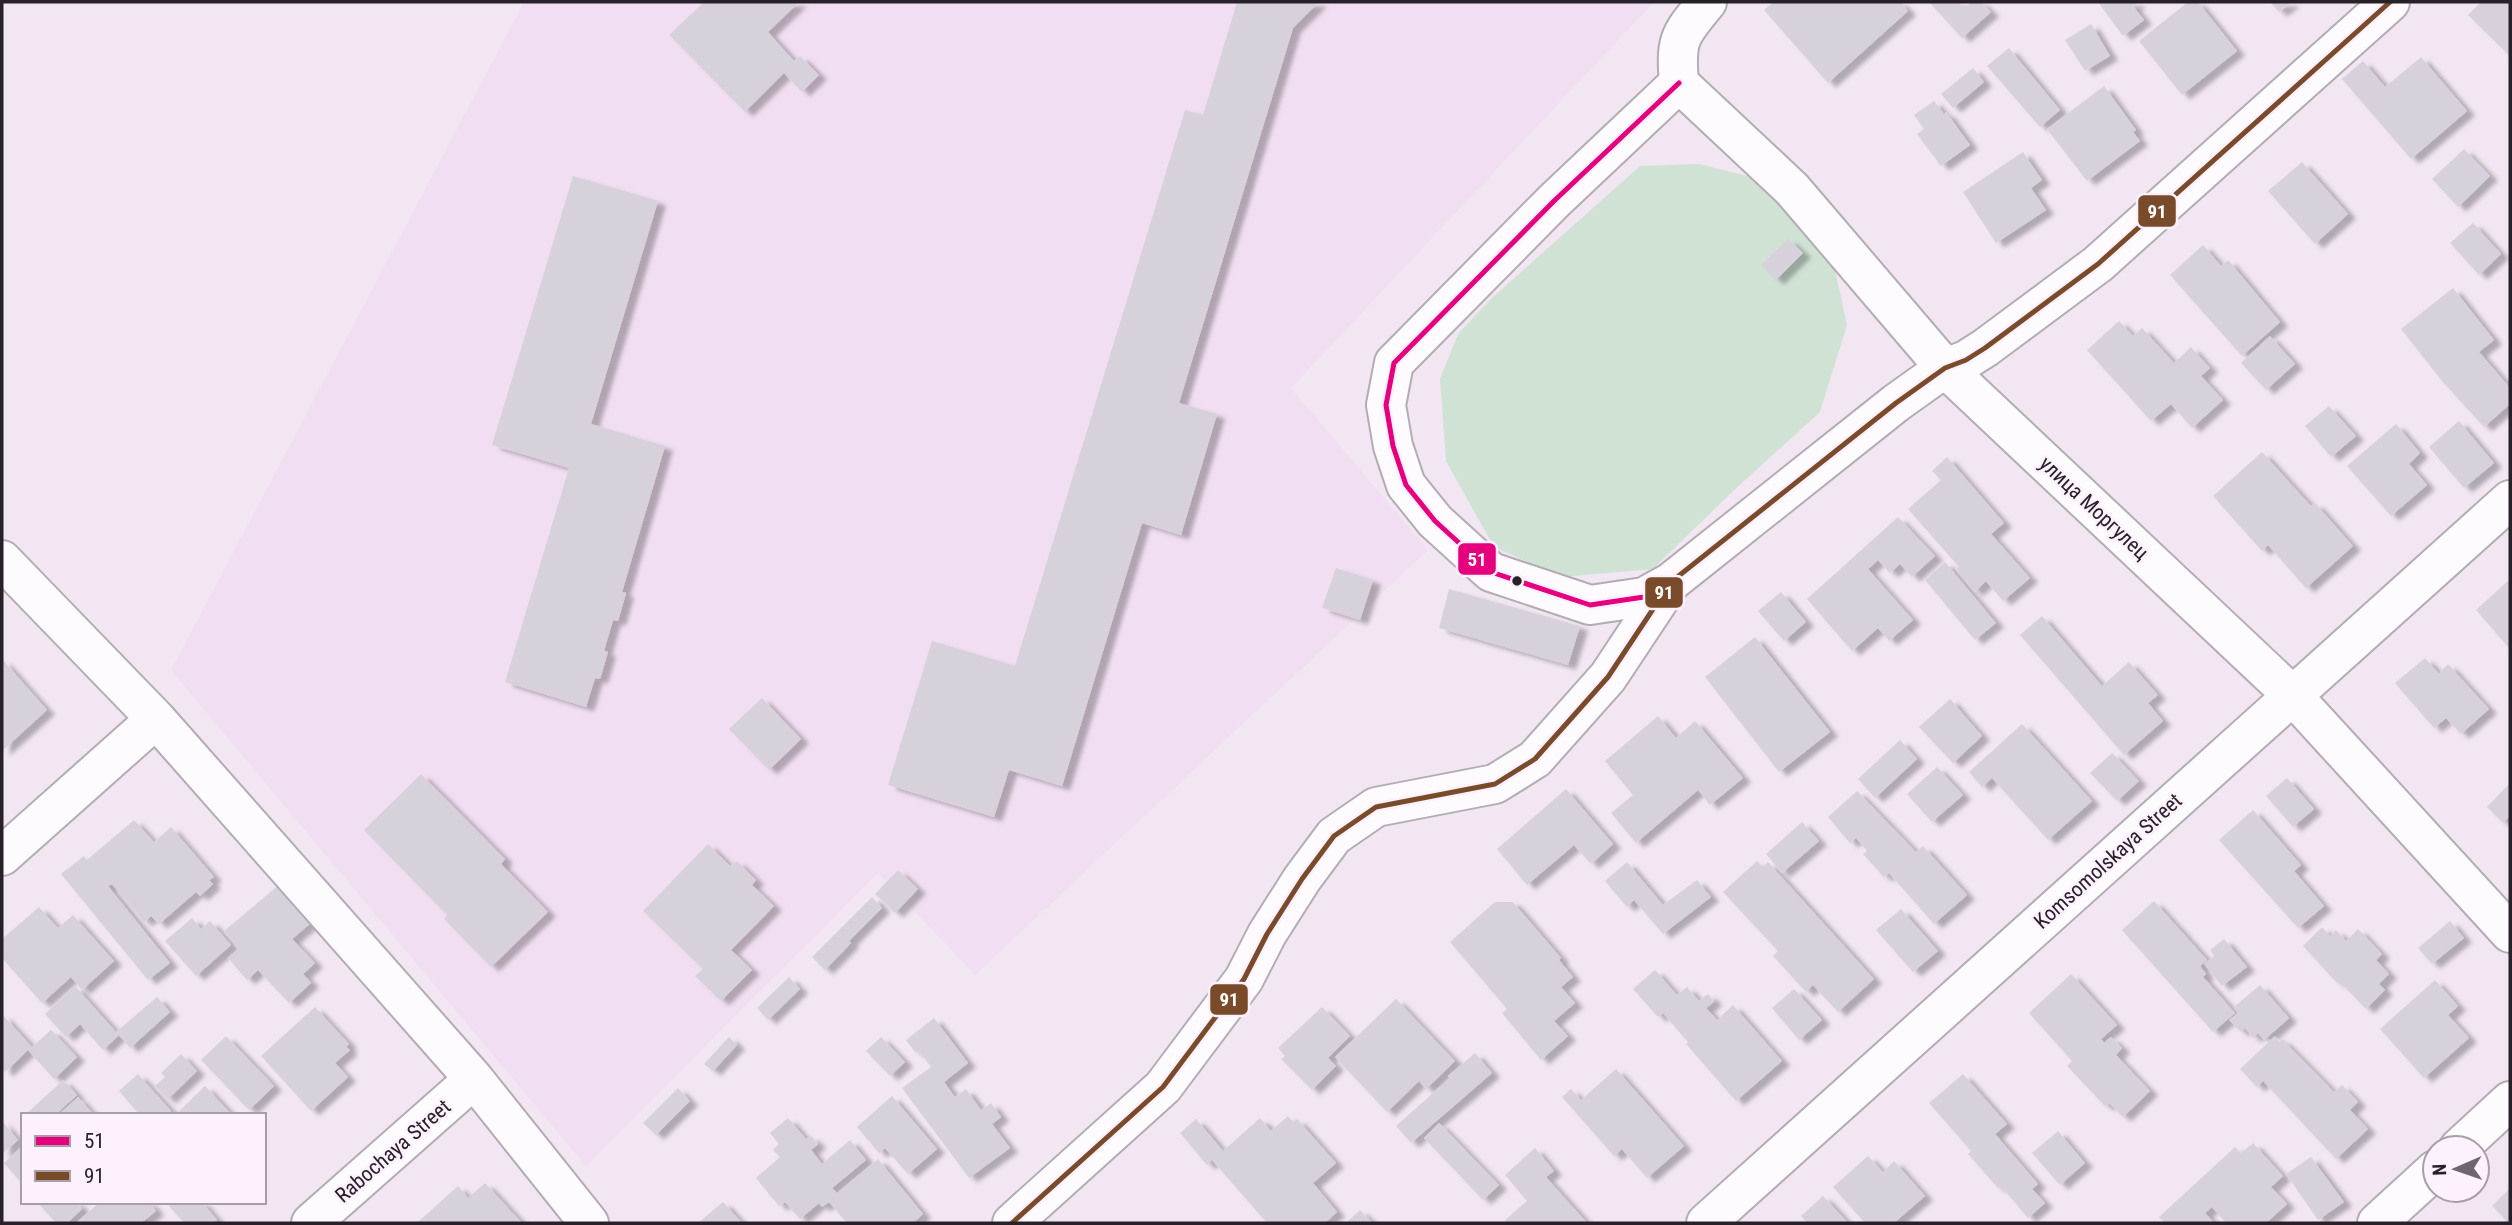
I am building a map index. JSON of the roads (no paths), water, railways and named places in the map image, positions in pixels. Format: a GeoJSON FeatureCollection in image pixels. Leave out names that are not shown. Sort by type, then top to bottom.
{"type":"FeatureCollection","features":[{"type":"Feature","properties":{"kind":"street"},"geometry":{"type":"LineString","coordinates":[[1707,2],[1685,30],[1676,51],[1679,83],[1554,201],[1394,363],[1387,405],[1393,446],[1406,485],[1435,521],[1491,572],[1590,606],[1644,597],[1671,582],[1846,440],[1945,368],[1966,360],[1985,348],[2098,264],[2389,2]]}},
{"type":"Feature","properties":{"kind":"street","name":"улица Моргулец"},"geometry":{"type":"LineString","coordinates":[[1679,83],[1793,189],[1945,368],[2292,695],[2510,933]]}},
{"type":"Feature","properties":{"kind":"street","name":"Komsomolskaya Street"},"geometry":{"type":"LineString","coordinates":[[1706,1223],[2510,500]]}},
{"type":"Feature","properties":{"kind":"street"},"geometry":{"type":"LineString","coordinates":[[2,560],[156,719],[474,1079],[589,1223]]}},
{"type":"Feature","properties":{"kind":"street"},"geometry":{"type":"LineString","coordinates":[[1012,1223],[1163,1087],[1244,979],[1267,934],[1334,836],[1376,807],[1495,784],[1535,759],[1608,677],[1671,582]]}},
{"type":"Feature","properties":{"kind":"street"},"geometry":{"type":"LineString","coordinates":[[2,856],[156,719]]}},
{"type":"Feature","properties":{"kind":"street","name":"Rabochaya Street"},"geometry":{"type":"LineString","coordinates":[[311,1223],[474,1079]]}},
{"type":"Feature","properties":{"kind":"street"},"geometry":{"type":"LineString","coordinates":[[2474,1134],[2510,1101]]}},
{"type":"Feature","properties":{"kind":"street"},"geometry":{"type":"LineString","coordinates":[[2376,1223],[2421,1183]]}}]}
